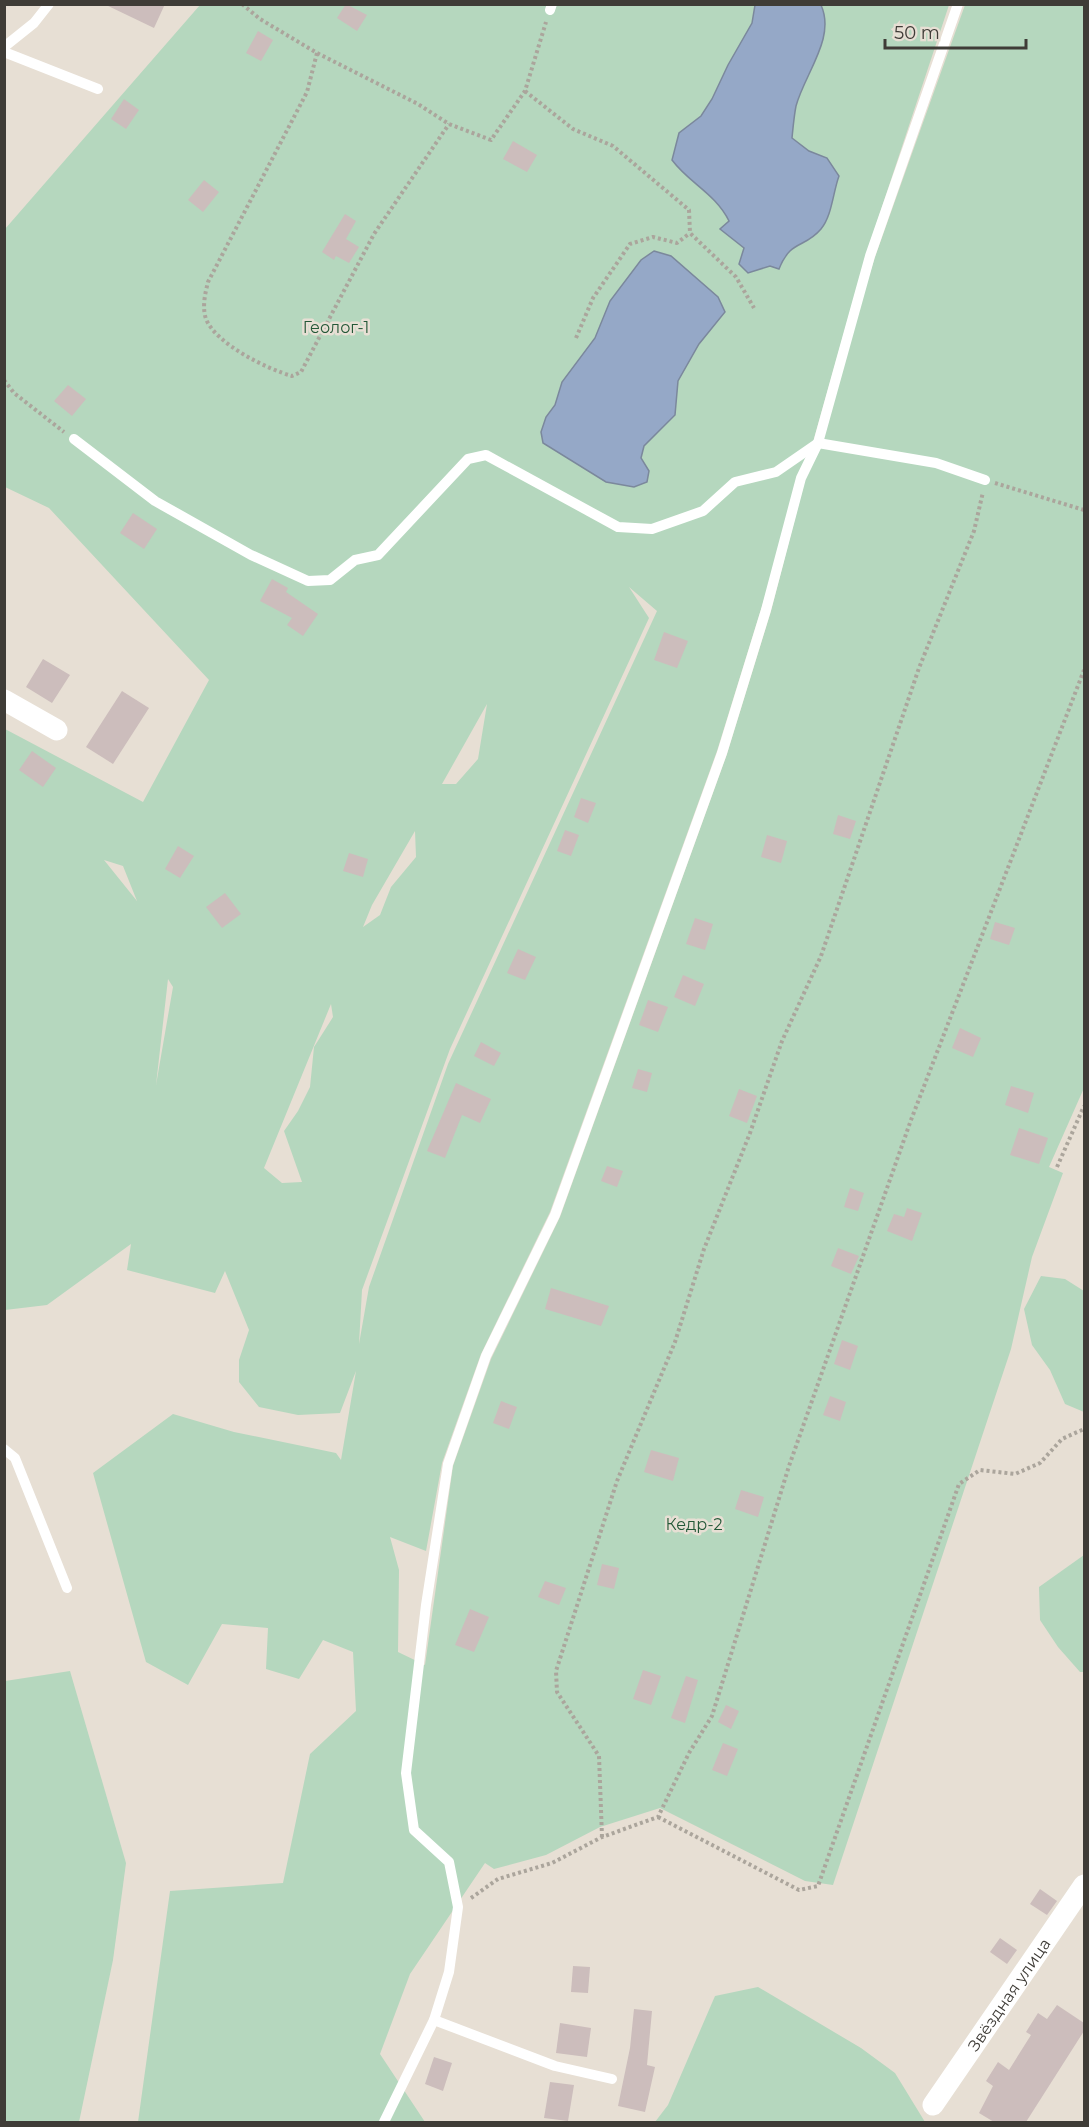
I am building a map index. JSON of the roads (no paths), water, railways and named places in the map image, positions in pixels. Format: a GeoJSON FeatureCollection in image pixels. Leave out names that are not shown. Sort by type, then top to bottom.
{"type":"FeatureCollection","features":[{"type":"Feature","properties":{"kind":"street"},"geometry":{"type":"LineString","coordinates":[[4,700],[57,730]]}},
{"type":"Feature","properties":{"kind":"street","name":"Звёздная улица"},"geometry":{"type":"LineString","coordinates":[[933,2105],[1084,1885]]}},
{"type":"Feature","properties":{"kind":"lane"},"geometry":{"type":"LineString","coordinates":[[49,4],[34,23],[4,49],[98,89]]}},
{"type":"Feature","properties":{"kind":"lane"},"geometry":{"type":"LineString","coordinates":[[384,2122],[434,2019],[449,1972],[458,1907],[449,1863],[414,1830],[406,1773],[426,1605],[448,1464],[486,1356],[563,1193],[722,753],[766,610],[801,478],[818,443],[870,256],[958,4]]}},
{"type":"Feature","properties":{"kind":"lane"},"geometry":{"type":"LineString","coordinates":[[74,439],[155,501],[251,555],[308,581],[330,580],[355,560],[378,555],[468,459],[486,455],[618,527],[652,529],[703,511],[735,482],[776,472],[818,443],[936,464],[985,480]]}},
{"type":"Feature","properties":{"kind":"lane"},"geometry":{"type":"LineString","coordinates":[[4,1449],[15,1458],[67,1588]]}},
{"type":"Feature","properties":{"kind":"lane"},"geometry":{"type":"LineString","coordinates":[[434,2019],[555,2066],[612,2079]]}},
{"type":"Feature","properties":{"kind":"water"},"geometry":{"type":"Polygon","coordinates":[[[755,5],[821,5],[825,17],[825,30],[818,56],[796,106],[792,138],[809,151],[827,158],[839,176],[830,211],[821,229],[793,248],[779,269],[770,266],[748,273],[739,264],[744,248],[720,229],[729,221],[724,212],[672,160],[679,133],[701,116],[712,99],[752,23],[755,5]]]}},
{"type":"Feature","properties":{"kind":"water"},"geometry":{"type":"Polygon","coordinates":[[[654,251],[671,256],[718,297],[725,312],[699,344],[678,381],[675,415],[644,446],[641,458],[649,471],[647,482],[634,487],[606,482],[543,443],[541,432],[546,417],[555,405],[562,382],[595,338],[610,301],[641,260],[654,251]]]}},
{"type":"Feature","properties":{"kind":"park label","name":"Геолог-1"},"geometry":{"type":"Point","coordinates":[336,327]}},
{"type":"Feature","properties":{"kind":"park label","name":"Кедр-2"},"geometry":{"type":"Point","coordinates":[694,1524]}}]}
